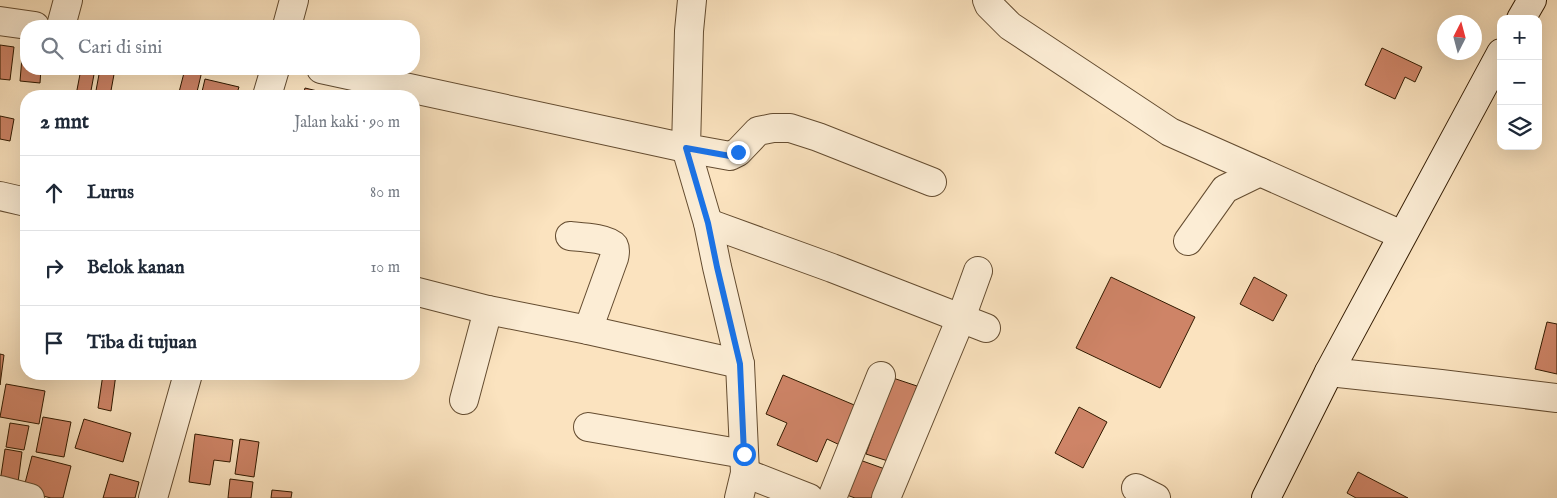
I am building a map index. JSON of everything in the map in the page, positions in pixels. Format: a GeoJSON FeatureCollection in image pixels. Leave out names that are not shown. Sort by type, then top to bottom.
{"type":"FeatureCollection","features":[{"type":"Feature","properties":{"kind":"street"},"geometry":{"type":"LineString","coordinates":[[63,20],[68,0]]}},
{"type":"Feature","properties":{"kind":"street"},"geometry":{"type":"LineString","coordinates":[[289,20],[294,0]]}},
{"type":"Feature","properties":{"kind":"street"},"geometry":{"type":"LineString","coordinates":[[692,0],[689,31],[686,148],[708,223],[740,364],[743,475]]}},
{"type":"Feature","properties":{"kind":"street"},"geometry":{"type":"LineString","coordinates":[[987,0],[1010,26],[1170,132],[1402,235]]}},
{"type":"Feature","properties":{"kind":"street"},"geometry":{"type":"LineString","coordinates":[[1523,15],[1532,0]]}},
{"type":"Feature","properties":{"kind":"street"},"geometry":{"type":"LineString","coordinates":[[0,21],[20,24]]}},
{"type":"Feature","properties":{"kind":"street"},"geometry":{"type":"LineString","coordinates":[[1266,498],[1329,372],[1497,60]]}},
{"type":"Feature","properties":{"kind":"street"},"geometry":{"type":"LineString","coordinates":[[269,90],[273,75]]}},
{"type":"Feature","properties":{"kind":"street"},"geometry":{"type":"LineString","coordinates":[[349,75],[418,90]]}},
{"type":"Feature","properties":{"kind":"street"},"geometry":{"type":"LineString","coordinates":[[420,90],[730,156],[738,152],[758,131],[773,128],[790,128],[818,137],[932,182]]}},
{"type":"Feature","properties":{"kind":"street"},"geometry":{"type":"LineString","coordinates":[[1188,241],[1225,189],[1260,172]]}},
{"type":"Feature","properties":{"kind":"street"},"geometry":{"type":"LineString","coordinates":[[708,223],[832,268],[986,328]]}},
{"type":"Feature","properties":{"kind":"street"},"geometry":{"type":"LineString","coordinates":[[570,236],[608,241],[615,250],[614,258],[588,330]]}},
{"type":"Feature","properties":{"kind":"street"},"geometry":{"type":"LineString","coordinates":[[886,498],[978,272]]}},
{"type":"Feature","properties":{"kind":"street"},"geometry":{"type":"LineString","coordinates":[[420,293],[488,310],[740,364]]}},
{"type":"Feature","properties":{"kind":"street"},"geometry":{"type":"LineString","coordinates":[[464,400],[488,310]]}},
{"type":"Feature","properties":{"kind":"street"},"geometry":{"type":"LineString","coordinates":[[1329,372],[1557,398]]}},
{"type":"Feature","properties":{"kind":"street"},"geometry":{"type":"LineString","coordinates":[[832,498],[881,376]]}},
{"type":"Feature","properties":{"kind":"street"},"geometry":{"type":"LineString","coordinates":[[153,498],[186,380]]}},
{"type":"Feature","properties":{"kind":"street"},"geometry":{"type":"LineString","coordinates":[[588,427],[743,475],[809,498]]}},
{"type":"Feature","properties":{"kind":"street"},"geometry":{"type":"LineString","coordinates":[[0,490],[30,498]]}},
{"type":"Feature","properties":{"kind":"building"},"geometry":{"type":"Polygon","coordinates":[[[0,45],[14,47],[10,80],[0,79],[0,45]]]}},
{"type":"Feature","properties":{"kind":"building"},"geometry":{"type":"Polygon","coordinates":[[[1382,48],[1422,67],[1415,82],[1405,77],[1395,99],[1365,85],[1382,48]]]}},
{"type":"Feature","properties":{"kind":"building"},"geometry":{"type":"Polygon","coordinates":[[[21,75],[41,75],[40,83],[20,81],[21,75]]]}},
{"type":"Feature","properties":{"kind":"building"},"geometry":{"type":"Polygon","coordinates":[[[80,75],[94,75],[91,90],[77,90],[80,75]]]}},
{"type":"Feature","properties":{"kind":"building"},"geometry":{"type":"Polygon","coordinates":[[[99,75],[114,75],[111,90],[96,90],[99,75]]]}},
{"type":"Feature","properties":{"kind":"building"},"geometry":{"type":"Polygon","coordinates":[[[183,75],[201,75],[197,90],[180,90],[183,75]]]}},
{"type":"Feature","properties":{"kind":"building"},"geometry":{"type":"Polygon","coordinates":[[[205,79],[239,87],[238,90],[202,90],[205,79]]]}},
{"type":"Feature","properties":{"kind":"building"},"geometry":{"type":"Polygon","coordinates":[[[0,116],[14,119],[10,141],[0,139],[0,116]]]}},
{"type":"Feature","properties":{"kind":"building"},"geometry":{"type":"Polygon","coordinates":[[[1111,277],[1195,317],[1160,388],[1076,348],[1111,277]]]}},
{"type":"Feature","properties":{"kind":"building"},"geometry":{"type":"Polygon","coordinates":[[[1254,277],[1287,295],[1273,321],[1240,304],[1254,277]]]}},
{"type":"Feature","properties":{"kind":"building"},"geometry":{"type":"Polygon","coordinates":[[[1547,322],[1557,324],[1557,374],[1535,369],[1547,322]]]}},
{"type":"Feature","properties":{"kind":"building"},"geometry":{"type":"Polygon","coordinates":[[[0,354],[4,355],[0,385],[0,354]]]}},
{"type":"Feature","properties":{"kind":"building"},"geometry":{"type":"Polygon","coordinates":[[[783,375],[859,407],[842,446],[827,439],[817,462],[777,445],[787,423],[766,414],[783,375]]]}},
{"type":"Feature","properties":{"kind":"building"},"geometry":{"type":"Polygon","coordinates":[[[893,378],[917,386],[891,462],[866,454],[893,378]]]}},
{"type":"Feature","properties":{"kind":"building"},"geometry":{"type":"Polygon","coordinates":[[[102,380],[115,380],[111,411],[98,408],[102,380]]]}},
{"type":"Feature","properties":{"kind":"building"},"geometry":{"type":"Polygon","coordinates":[[[6,384],[45,391],[39,424],[0,417],[6,384]]]}},
{"type":"Feature","properties":{"kind":"building"},"geometry":{"type":"Polygon","coordinates":[[[1079,407],[1107,422],[1083,468],[1055,453],[1079,407]]]}},
{"type":"Feature","properties":{"kind":"building"},"geometry":{"type":"Polygon","coordinates":[[[43,417],[71,422],[64,457],[36,452],[43,417]]]}},
{"type":"Feature","properties":{"kind":"building"},"geometry":{"type":"Polygon","coordinates":[[[84,419],[131,433],[123,462],[75,448],[84,419]]]}},
{"type":"Feature","properties":{"kind":"building"},"geometry":{"type":"Polygon","coordinates":[[[10,423],[29,426],[24,450],[6,447],[10,423]]]}},
{"type":"Feature","properties":{"kind":"building"},"geometry":{"type":"Polygon","coordinates":[[[195,434],[233,440],[230,462],[214,460],[210,485],[189,482],[195,434]]]}},
{"type":"Feature","properties":{"kind":"building"},"geometry":{"type":"Polygon","coordinates":[[[240,439],[259,442],[254,477],[235,474],[240,439]]]}},
{"type":"Feature","properties":{"kind":"building"},"geometry":{"type":"Polygon","coordinates":[[[5,449],[22,452],[17,490],[0,482],[5,449]]]}},
{"type":"Feature","properties":{"kind":"building"},"geometry":{"type":"Polygon","coordinates":[[[32,456],[71,466],[63,498],[51,498],[23,491],[32,456]]]}},
{"type":"Feature","properties":{"kind":"building"},"geometry":{"type":"Polygon","coordinates":[[[857,459],[885,469],[874,498],[855,498],[844,494],[857,459]]]}},
{"type":"Feature","properties":{"kind":"building"},"geometry":{"type":"Polygon","coordinates":[[[1358,472],[1408,498],[1356,498],[1347,493],[1358,472]]]}},
{"type":"Feature","properties":{"kind":"building"},"geometry":{"type":"Polygon","coordinates":[[[110,474],[139,482],[135,498],[103,498],[110,474]]]}},
{"type":"Feature","properties":{"kind":"building"},"geometry":{"type":"Polygon","coordinates":[[[230,479],[253,482],[251,498],[228,498],[230,479]]]}},
{"type":"Feature","properties":{"kind":"building"},"geometry":{"type":"Polygon","coordinates":[[[272,490],[292,492],[291,498],[271,498],[272,490]]]}},
{"type":"Feature","properties":{"kind":"route"},"geometry":{"type":"LineString","coordinates":[[738,152],[730,156],[686,148],[708,223],[740,364],[744,454]]}}]}
